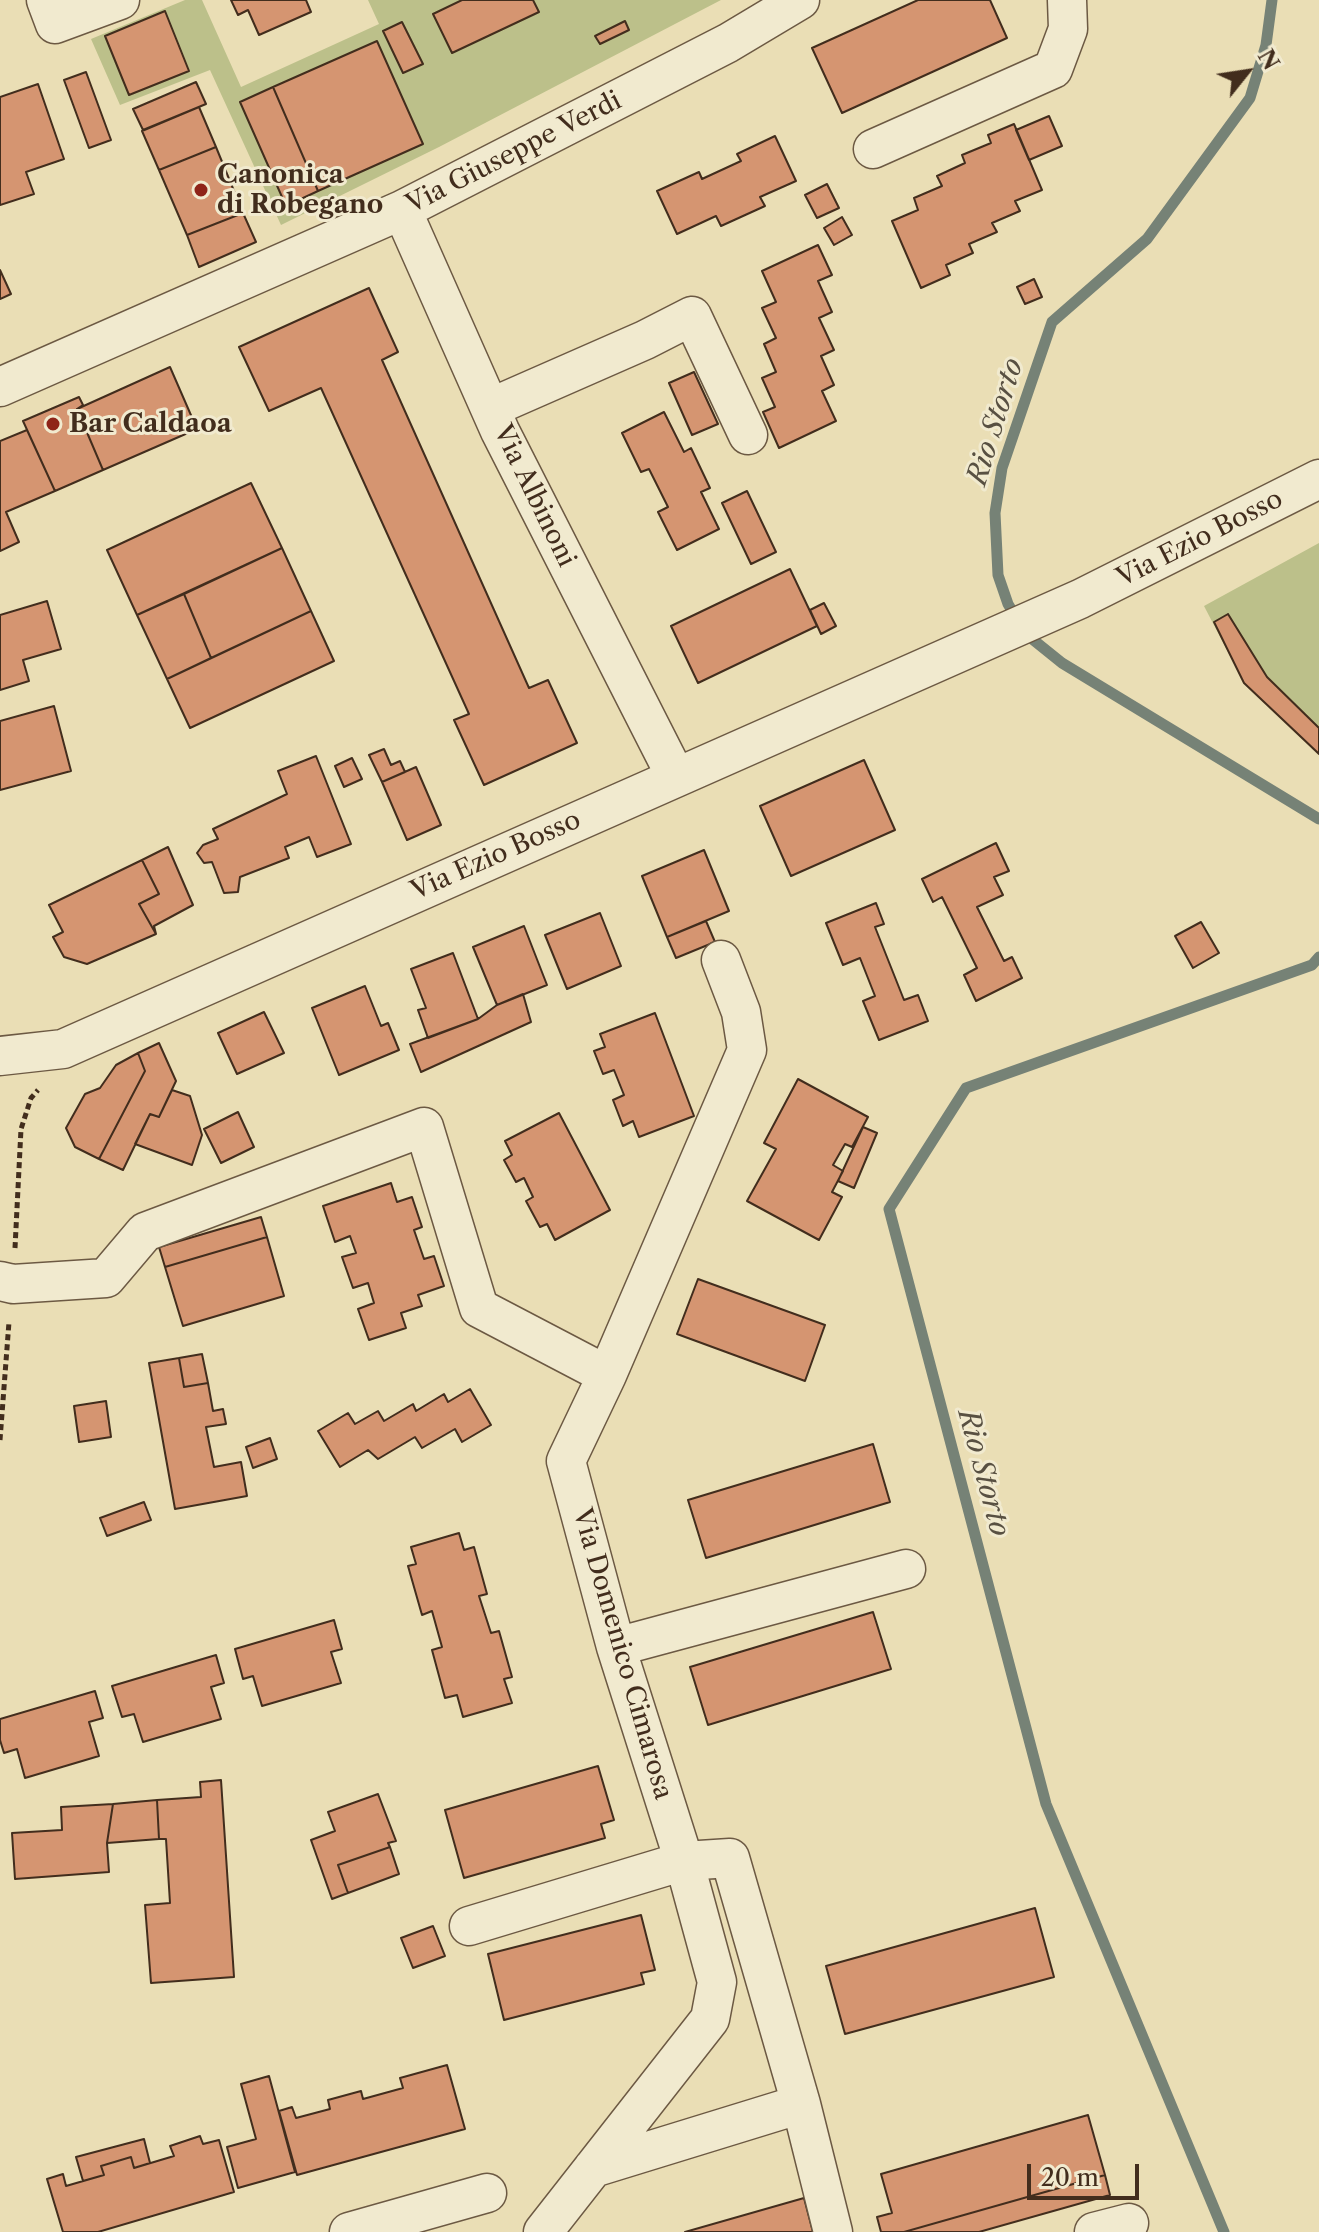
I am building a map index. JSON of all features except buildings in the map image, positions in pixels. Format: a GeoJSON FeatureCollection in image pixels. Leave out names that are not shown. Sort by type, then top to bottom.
{"type":"FeatureCollection","features":[{"type":"Feature","properties":{"kind":"street"},"geometry":{"type":"LineString","coordinates":[[50,12],[120,0]]}},
{"type":"Feature","properties":{"kind":"street","name":"Via Giuseppe Verdi"},"geometry":{"type":"LineString","coordinates":[[0,387],[402,210],[728,43],[800,0]]}},
{"type":"Feature","properties":{"kind":"street"},"geometry":{"type":"LineString","coordinates":[[873,149],[1053,69],[1068,29],[1067,0]]}},
{"type":"Feature","properties":{"kind":"street","name":"Via Albinoni"},"geometry":{"type":"LineString","coordinates":[[402,210],[500,431],[676,777]]}},
{"type":"Feature","properties":{"kind":"street"},"geometry":{"type":"LineString","coordinates":[[490,408],[692,316],[748,435]]}},
{"type":"Feature","properties":{"kind":"street","name":"Via Ezio Bosso"},"geometry":{"type":"LineString","coordinates":[[0,1056],[63,1049],[1080,599],[1319,479]]}},
{"type":"Feature","properties":{"kind":"street","name":"Via Domenico Cimarosa"},"geometry":{"type":"LineString","coordinates":[[543,2232],[710,2019],[717,1982],[684,1861],[616,1647],[566,1461],[607,1375],[747,1050],[741,1012],[721,960]]}},
{"type":"Feature","properties":{"kind":"street"},"geometry":{"type":"LineString","coordinates":[[6,1282],[106,1278],[145,1232],[424,1127],[479,1308],[607,1375]]}},
{"type":"Feature","properties":{"kind":"street"},"geometry":{"type":"LineString","coordinates":[[616,1647],[906,1569]]}},
{"type":"Feature","properties":{"kind":"street"},"geometry":{"type":"LineString","coordinates":[[469,1926],[684,1861],[730,1858],[801,2104],[833,2232]]}},
{"type":"Feature","properties":{"kind":"street"},"geometry":{"type":"LineString","coordinates":[[593,2168],[801,2104]]}},
{"type":"Feature","properties":{"kind":"street"},"geometry":{"type":"LineString","coordinates":[[349,2232],[487,2193]]}},
{"type":"Feature","properties":{"kind":"path"},"geometry":{"type":"LineString","coordinates":[[0,1440],[6,1282],[21,1129],[31,1098],[39,1088]]}},
{"type":"Feature","properties":{"kind":"green space"},"geometry":{"type":"Polygon","coordinates":[[[185,0],[202,0],[241,87],[379,24],[368,0],[721,0],[439,147],[281,225],[210,70],[120,105],[91,39],[185,0]]]}},
{"type":"Feature","properties":{"kind":"green space"},"geometry":{"type":"Polygon","coordinates":[[[1319,543],[1319,754],[1244,683],[1204,606],[1319,543]]]}},
{"type":"Feature","properties":{"kind":"waterway","name":"Rio Storto"},"geometry":{"type":"LineString","coordinates":[[1272,0],[1266,45],[1250,98],[1147,239],[1052,322],[1002,468],[995,513],[998,575],[1008,604],[1026,634],[1062,663],[1319,819]]}},
{"type":"Feature","properties":{"kind":"waterway","name":"Rio Storto"},"geometry":{"type":"LineString","coordinates":[[1224,2232],[1046,1804],[889,1209],[966,1088],[1312,965],[1319,957]]}},
{"type":"Feature","properties":{"kind":"place","name":"Canonica di Robegano"},"geometry":{"type":"Point","coordinates":[201,190]}},
{"type":"Feature","properties":{"kind":"place","name":"Bar Caldaoa"},"geometry":{"type":"Point","coordinates":[53,424]}}]}
